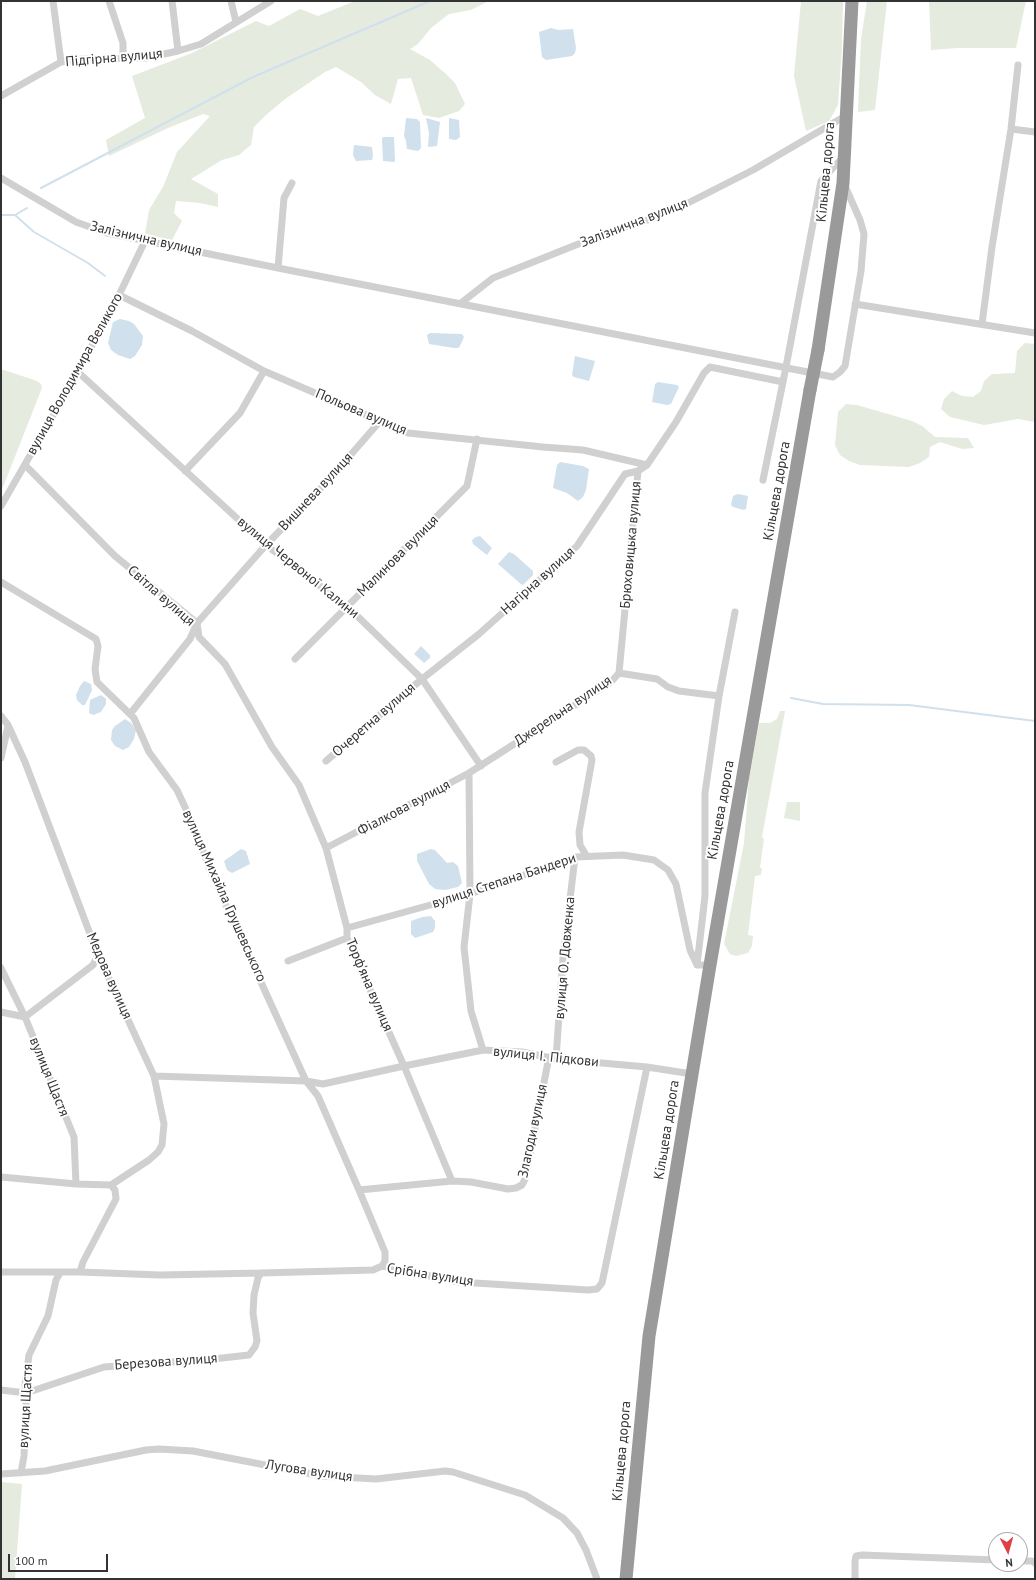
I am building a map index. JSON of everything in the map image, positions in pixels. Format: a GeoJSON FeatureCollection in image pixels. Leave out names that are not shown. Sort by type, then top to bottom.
{"type":"FeatureCollection","features":[{"type":"Feature","properties":{"kind":"highway"},"geometry":{"type":"LineString","coordinates":[[851,47],[852,1]]}},
{"type":"Feature","properties":{"kind":"highway"},"geometry":{"type":"LineString","coordinates":[[851,47],[862,1]]}},
{"type":"Feature","properties":{"kind":"highway","name":"Кільцева дорога"},"geometry":{"type":"LineString","coordinates":[[626,1579],[649,1336],[692,1074],[704,965],[818,350],[843,183],[851,47]]}},
{"type":"Feature","properties":{"kind":"street"},"geometry":{"type":"LineString","coordinates":[[53,1],[61,62]]}},
{"type":"Feature","properties":{"kind":"street"},"geometry":{"type":"LineString","coordinates":[[109,1],[123,43],[123,58]]}},
{"type":"Feature","properties":{"kind":"street"},"geometry":{"type":"LineString","coordinates":[[172,1],[178,51]]}},
{"type":"Feature","properties":{"kind":"street"},"geometry":{"type":"LineString","coordinates":[[231,1],[236,22]]}},
{"type":"Feature","properties":{"kind":"street","name":"Підгірна вулиця"},"geometry":{"type":"LineString","coordinates":[[1,96],[61,62],[82,59],[146,58],[201,44],[271,1]]}},
{"type":"Feature","properties":{"kind":"street"},"geometry":{"type":"LineString","coordinates":[[982,324],[992,246],[1011,129],[1018,65]]}},
{"type":"Feature","properties":{"kind":"street","name":"Залізнична вулиця"},"geometry":{"type":"LineString","coordinates":[[461,303],[493,278],[601,235],[654,218],[688,203],[753,170],[847,115]]}},
{"type":"Feature","properties":{"kind":"street"},"geometry":{"type":"LineString","coordinates":[[1011,129],[1035,132]]}},
{"type":"Feature","properties":{"kind":"street"},"geometry":{"type":"LineString","coordinates":[[763,480],[821,181],[845,154]]}},
{"type":"Feature","properties":{"kind":"street","name":"Залізнична вулиця"},"geometry":{"type":"LineString","coordinates":[[1,178],[76,222],[107,233],[833,377],[845,366],[861,271],[864,234],[860,220],[843,183]]}},
{"type":"Feature","properties":{"kind":"street"},"geometry":{"type":"LineString","coordinates":[[278,268],[284,198],[292,183]]}},
{"type":"Feature","properties":{"kind":"street","name":"вулиця Володимира Великого"},"geometry":{"type":"LineString","coordinates":[[1,506],[78,372],[119,295],[145,241]]}},
{"type":"Feature","properties":{"kind":"street","name":"Польова вулиця"},"geometry":{"type":"LineString","coordinates":[[119,295],[192,331],[264,371],[408,432],[590,451],[647,465]]}},
{"type":"Feature","properties":{"kind":"street"},"geometry":{"type":"LineString","coordinates":[[855,304],[1035,333]]}},
{"type":"Feature","properties":{"kind":"street","name":"Брюховицька вулиця"},"geometry":{"type":"LineString","coordinates":[[619,673],[638,471],[647,465],[676,422],[704,373],[710,368],[783,382]]}},
{"type":"Feature","properties":{"kind":"street"},"geometry":{"type":"LineString","coordinates":[[185,471],[240,413],[264,371]]}},
{"type":"Feature","properties":{"kind":"street","name":"вулиця Червоної Калини"},"geometry":{"type":"LineString","coordinates":[[78,372],[266,545],[348,607],[422,679],[481,766]]}},
{"type":"Feature","properties":{"kind":"street","name":"Вишнева вулиця"},"geometry":{"type":"LineString","coordinates":[[130,714],[190,639],[197,623],[266,545],[327,482],[381,420]]}},
{"type":"Feature","properties":{"kind":"street","name":"Малинова вулиця"},"geometry":{"type":"LineString","coordinates":[[295,659],[467,486],[477,439]]}},
{"type":"Feature","properties":{"kind":"street","name":"Світла вулиця"},"geometry":{"type":"LineString","coordinates":[[25,465],[115,556],[197,623],[199,637],[225,664],[272,747],[299,785]]}},
{"type":"Feature","properties":{"kind":"street","name":"Нагірна вулиця"},"geometry":{"type":"LineString","coordinates":[[422,679],[480,634],[577,546],[624,474],[638,471]]}},
{"type":"Feature","properties":{"kind":"street","name":"вулиця Михайла Грушевського"},"geometry":{"type":"LineString","coordinates":[[1,582],[96,639],[98,646],[95,669],[97,682],[134,718],[149,752],[180,796],[198,835],[209,868],[306,1081],[318,1096],[359,1190],[385,1252],[385,1261],[382,1266]]}},
{"type":"Feature","properties":{"kind":"street"},"geometry":{"type":"LineString","coordinates":[[704,965],[705,793],[718,696],[735,612]]}},
{"type":"Feature","properties":{"kind":"street","name":"Джерельна вулиця"},"geometry":{"type":"LineString","coordinates":[[481,766],[610,682],[619,673],[657,679],[668,687],[679,691],[718,696]]}},
{"type":"Feature","properties":{"kind":"street","name":"Очеретна вулиця"},"geometry":{"type":"LineString","coordinates":[[326,761],[422,679]]}},
{"type":"Feature","properties":{"kind":"street","name":"Медова вулиця"},"geometry":{"type":"LineString","coordinates":[[1,716],[8,725],[25,762],[98,955],[154,1076],[164,1124],[162,1145],[158,1152],[150,1160],[111,1185]]}},
{"type":"Feature","properties":{"kind":"street"},"geometry":{"type":"LineString","coordinates":[[1,758],[8,725]]}},
{"type":"Feature","properties":{"kind":"street"},"geometry":{"type":"LineString","coordinates":[[556,762],[578,750],[584,750],[591,756],[592,760],[579,832],[580,845],[586,855]]}},
{"type":"Feature","properties":{"kind":"street","name":"Фіалкова вулиця"},"geometry":{"type":"LineString","coordinates":[[326,848],[481,766]]}},
{"type":"Feature","properties":{"kind":"street"},"geometry":{"type":"LineString","coordinates":[[469,773],[470,894],[464,947],[471,1011],[483,1050]]}},
{"type":"Feature","properties":{"kind":"street","name":"Торф'яна вулиця"},"geometry":{"type":"LineString","coordinates":[[299,785],[326,848],[347,928],[347,938],[404,1066],[452,1181]]}},
{"type":"Feature","properties":{"kind":"street","name":"вулиця Степана Бандери"},"geometry":{"type":"LineString","coordinates":[[347,928],[470,894],[575,857],[586,855],[624,855],[654,860],[668,870],[676,884],[690,950],[704,965]]}},
{"type":"Feature","properties":{"kind":"street","name":"вулиця О. Довженка"},"geometry":{"type":"LineString","coordinates":[[553,1058],[575,857]]}},
{"type":"Feature","properties":{"kind":"street"},"geometry":{"type":"LineString","coordinates":[[288,961],[347,938]]}},
{"type":"Feature","properties":{"kind":"street"},"geometry":{"type":"LineString","coordinates":[[1,1012],[25,1016],[92,964],[98,955]]}},
{"type":"Feature","properties":{"kind":"street","name":"вулиця Щастя"},"geometry":{"type":"LineString","coordinates":[[1,968],[25,1016],[74,1137],[76,1184]]}},
{"type":"Feature","properties":{"kind":"street","name":"вулиця І. Підкови"},"geometry":{"type":"LineString","coordinates":[[154,1076],[306,1081],[323,1084],[483,1050],[522,1052],[553,1058],[646,1067],[692,1074]]}},
{"type":"Feature","properties":{"kind":"street","name":"Злагоди вулиця"},"geometry":{"type":"LineString","coordinates":[[359,1190],[452,1181],[471,1182],[508,1189],[516,1188],[522,1185],[525,1179],[553,1058]]}},
{"type":"Feature","properties":{"kind":"street","name":"Срібна вулиця"},"geometry":{"type":"LineString","coordinates":[[1,1272],[80,1272],[160,1275],[373,1270],[382,1266],[459,1282],[588,1290],[596,1288],[602,1283],[646,1067]]}},
{"type":"Feature","properties":{"kind":"street"},"geometry":{"type":"LineString","coordinates":[[1,1177],[76,1184],[111,1185],[115,1190],[116,1199],[83,1262],[80,1272]]}},
{"type":"Feature","properties":{"kind":"street","name":"вулиця Щастя"},"geometry":{"type":"LineString","coordinates":[[21,1474],[24,1456],[25,1385],[30,1355],[48,1316],[56,1280],[60,1273]]}},
{"type":"Feature","properties":{"kind":"street","name":"Березова вулиця"},"geometry":{"type":"LineString","coordinates":[[1,1390],[26,1393],[104,1367],[249,1355],[255,1347],[257,1341],[253,1313],[254,1295],[261,1273]]}},
{"type":"Feature","properties":{"kind":"street","name":"Лугова вулиця"},"geometry":{"type":"LineString","coordinates":[[1,1474],[21,1474],[45,1471],[146,1450],[159,1449],[193,1451],[322,1476],[376,1479],[446,1471],[453,1472],[525,1495],[563,1518],[577,1533],[586,1550],[596,1579]]}},
{"type":"Feature","properties":{"kind":"street"},"geometry":{"type":"LineString","coordinates":[[855,1579],[854,1561],[856,1556],[862,1555],[988,1560]]}},
{"type":"Feature","properties":{"kind":"shaded area"},"geometry":{"type":"Polygon","coordinates":[[[355,1],[489,1],[471,10],[449,14],[431,28],[418,44],[410,49],[430,60],[455,83],[465,104],[459,111],[439,118],[423,115],[411,78],[398,79],[391,104],[375,95],[361,82],[336,67],[325,72],[285,99],[266,115],[254,127],[251,145],[239,155],[222,160],[191,179],[218,194],[218,207],[200,203],[176,201],[174,213],[182,221],[172,240],[145,234],[149,210],[163,187],[177,152],[210,116],[203,114],[168,128],[109,156],[106,140],[145,118],[132,76],[192,53],[256,21],[269,26],[300,9],[318,16],[355,1]]]}},
{"type":"Feature","properties":{"kind":"shaded area"},"geometry":{"type":"Polygon","coordinates":[[[801,1],[843,1],[842,48],[838,105],[829,121],[806,131],[794,76],[801,1]]]}},
{"type":"Feature","properties":{"kind":"shaded area"},"geometry":{"type":"Polygon","coordinates":[[[867,1],[887,1],[875,110],[858,112],[861,39],[867,1]]]}},
{"type":"Feature","properties":{"kind":"shaded area"},"geometry":{"type":"Polygon","coordinates":[[[929,1],[1026,1],[1016,48],[957,48],[931,50],[929,1]]]}},
{"type":"Feature","properties":{"kind":"shaded area"},"geometry":{"type":"Polygon","coordinates":[[[1025,343],[1035,344],[1035,422],[1018,419],[984,425],[950,417],[941,409],[944,399],[952,391],[962,396],[973,397],[981,391],[984,381],[992,374],[1015,373],[1017,351],[1025,343]]]}},
{"type":"Feature","properties":{"kind":"shaded area"},"geometry":{"type":"Polygon","coordinates":[[[1,369],[37,381],[41,384],[42,388],[1,492],[1,369]]]}},
{"type":"Feature","properties":{"kind":"shaded area"},"geometry":{"type":"Polygon","coordinates":[[[846,404],[857,405],[912,421],[922,426],[935,437],[968,438],[974,448],[962,449],[940,442],[930,447],[929,457],[920,463],[909,467],[860,465],[849,461],[840,455],[835,445],[838,412],[846,404]]]}},
{"type":"Feature","properties":{"kind":"shaded area"},"geometry":{"type":"Polygon","coordinates":[[[780,711],[785,711],[762,837],[764,839],[760,868],[762,868],[761,875],[755,876],[748,935],[753,936],[752,946],[748,953],[736,956],[730,954],[724,944],[744,843],[749,779],[759,723],[770,723],[777,719],[780,711]]]}},
{"type":"Feature","properties":{"kind":"shaded area"},"geometry":{"type":"Polygon","coordinates":[[[787,802],[800,802],[800,821],[784,818],[787,802]]]}},
{"type":"Feature","properties":{"kind":"shaded area"},"geometry":{"type":"Polygon","coordinates":[[[1,1482],[22,1484],[15,1579],[1,1579],[1,1482]]]}},
{"type":"Feature","properties":{"kind":"water"},"geometry":{"type":"Polygon","coordinates":[[[551,28],[559,30],[573,29],[576,48],[575,53],[572,56],[546,60],[542,57],[539,32],[551,28]]]}},
{"type":"Feature","properties":{"kind":"water"},"geometry":{"type":"Polygon","coordinates":[[[406,118],[417,119],[420,122],[421,148],[418,151],[407,149],[404,136],[406,118]]]}},
{"type":"Feature","properties":{"kind":"water"},"geometry":{"type":"Polygon","coordinates":[[[426,118],[440,122],[437,146],[428,147],[429,133],[426,118]]]}},
{"type":"Feature","properties":{"kind":"water"},"geometry":{"type":"Polygon","coordinates":[[[449,118],[459,120],[460,137],[456,140],[449,139],[449,118]]]}},
{"type":"Feature","properties":{"kind":"water"},"geometry":{"type":"Polygon","coordinates":[[[383,137],[394,137],[394,162],[383,161],[383,137]]]}},
{"type":"Feature","properties":{"kind":"water"},"geometry":{"type":"Polygon","coordinates":[[[354,145],[372,147],[372,160],[356,161],[353,155],[354,145]]]}},
{"type":"Feature","properties":{"kind":"water"},"geometry":{"type":"Polygon","coordinates":[[[120,319],[134,324],[143,336],[142,345],[135,356],[130,359],[118,355],[111,350],[108,343],[113,322],[120,319]]]}},
{"type":"Feature","properties":{"kind":"water"},"geometry":{"type":"Polygon","coordinates":[[[430,333],[462,334],[464,337],[460,346],[458,348],[454,348],[429,344],[427,335],[430,333]]]}},
{"type":"Feature","properties":{"kind":"water"},"geometry":{"type":"Polygon","coordinates":[[[575,356],[595,361],[589,381],[574,377],[572,375],[575,356]]]}},
{"type":"Feature","properties":{"kind":"water"},"geometry":{"type":"Polygon","coordinates":[[[658,382],[677,385],[679,387],[671,404],[667,405],[652,402],[655,384],[658,382]]]}},
{"type":"Feature","properties":{"kind":"water"},"geometry":{"type":"Polygon","coordinates":[[[560,462],[583,466],[589,469],[586,490],[583,497],[578,501],[567,493],[553,488],[557,465],[560,462]]]}},
{"type":"Feature","properties":{"kind":"water"},"geometry":{"type":"Polygon","coordinates":[[[738,494],[748,496],[746,509],[744,510],[731,505],[733,496],[738,494]]]}},
{"type":"Feature","properties":{"kind":"water"},"geometry":{"type":"Polygon","coordinates":[[[480,536],[492,548],[487,555],[473,544],[472,540],[480,536]]]}},
{"type":"Feature","properties":{"kind":"water"},"geometry":{"type":"Polygon","coordinates":[[[509,552],[514,554],[533,571],[533,575],[522,585],[498,564],[509,552]]]}},
{"type":"Feature","properties":{"kind":"water"},"geometry":{"type":"Polygon","coordinates":[[[421,646],[430,655],[430,658],[424,663],[414,654],[421,646]]]}},
{"type":"Feature","properties":{"kind":"water"},"geometry":{"type":"Polygon","coordinates":[[[84,681],[91,684],[92,690],[85,705],[82,705],[77,700],[76,695],[84,681]]]}},
{"type":"Feature","properties":{"kind":"water"},"geometry":{"type":"Polygon","coordinates":[[[101,695],[106,699],[106,704],[101,712],[93,715],[89,713],[90,700],[101,695]]]}},
{"type":"Feature","properties":{"kind":"water"},"geometry":{"type":"Polygon","coordinates":[[[125,719],[131,723],[136,730],[134,739],[129,747],[123,750],[115,746],[111,740],[112,730],[125,719]]]}},
{"type":"Feature","properties":{"kind":"water"},"geometry":{"type":"Polygon","coordinates":[[[241,849],[246,851],[250,864],[232,873],[227,870],[224,861],[241,849]]]}},
{"type":"Feature","properties":{"kind":"water"},"geometry":{"type":"Polygon","coordinates":[[[431,849],[435,850],[447,863],[453,862],[458,866],[462,883],[458,887],[445,890],[435,889],[429,884],[417,861],[417,854],[431,849]]]}},
{"type":"Feature","properties":{"kind":"water"},"geometry":{"type":"Polygon","coordinates":[[[431,916],[435,921],[435,928],[433,932],[415,938],[411,934],[411,921],[422,917],[431,916]]]}},
{"type":"Feature","properties":{"kind":"waterway"},"geometry":{"type":"LineString","coordinates":[[41,188],[253,77],[430,1]]}},
{"type":"Feature","properties":{"kind":"waterway"},"geometry":{"type":"LineString","coordinates":[[1,215],[15,215],[27,208]]}},
{"type":"Feature","properties":{"kind":"waterway"},"geometry":{"type":"LineString","coordinates":[[15,215],[34,232],[88,263],[105,276]]}},
{"type":"Feature","properties":{"kind":"waterway"},"geometry":{"type":"LineString","coordinates":[[791,698],[823,704],[909,705],[1035,721]]}}]}
